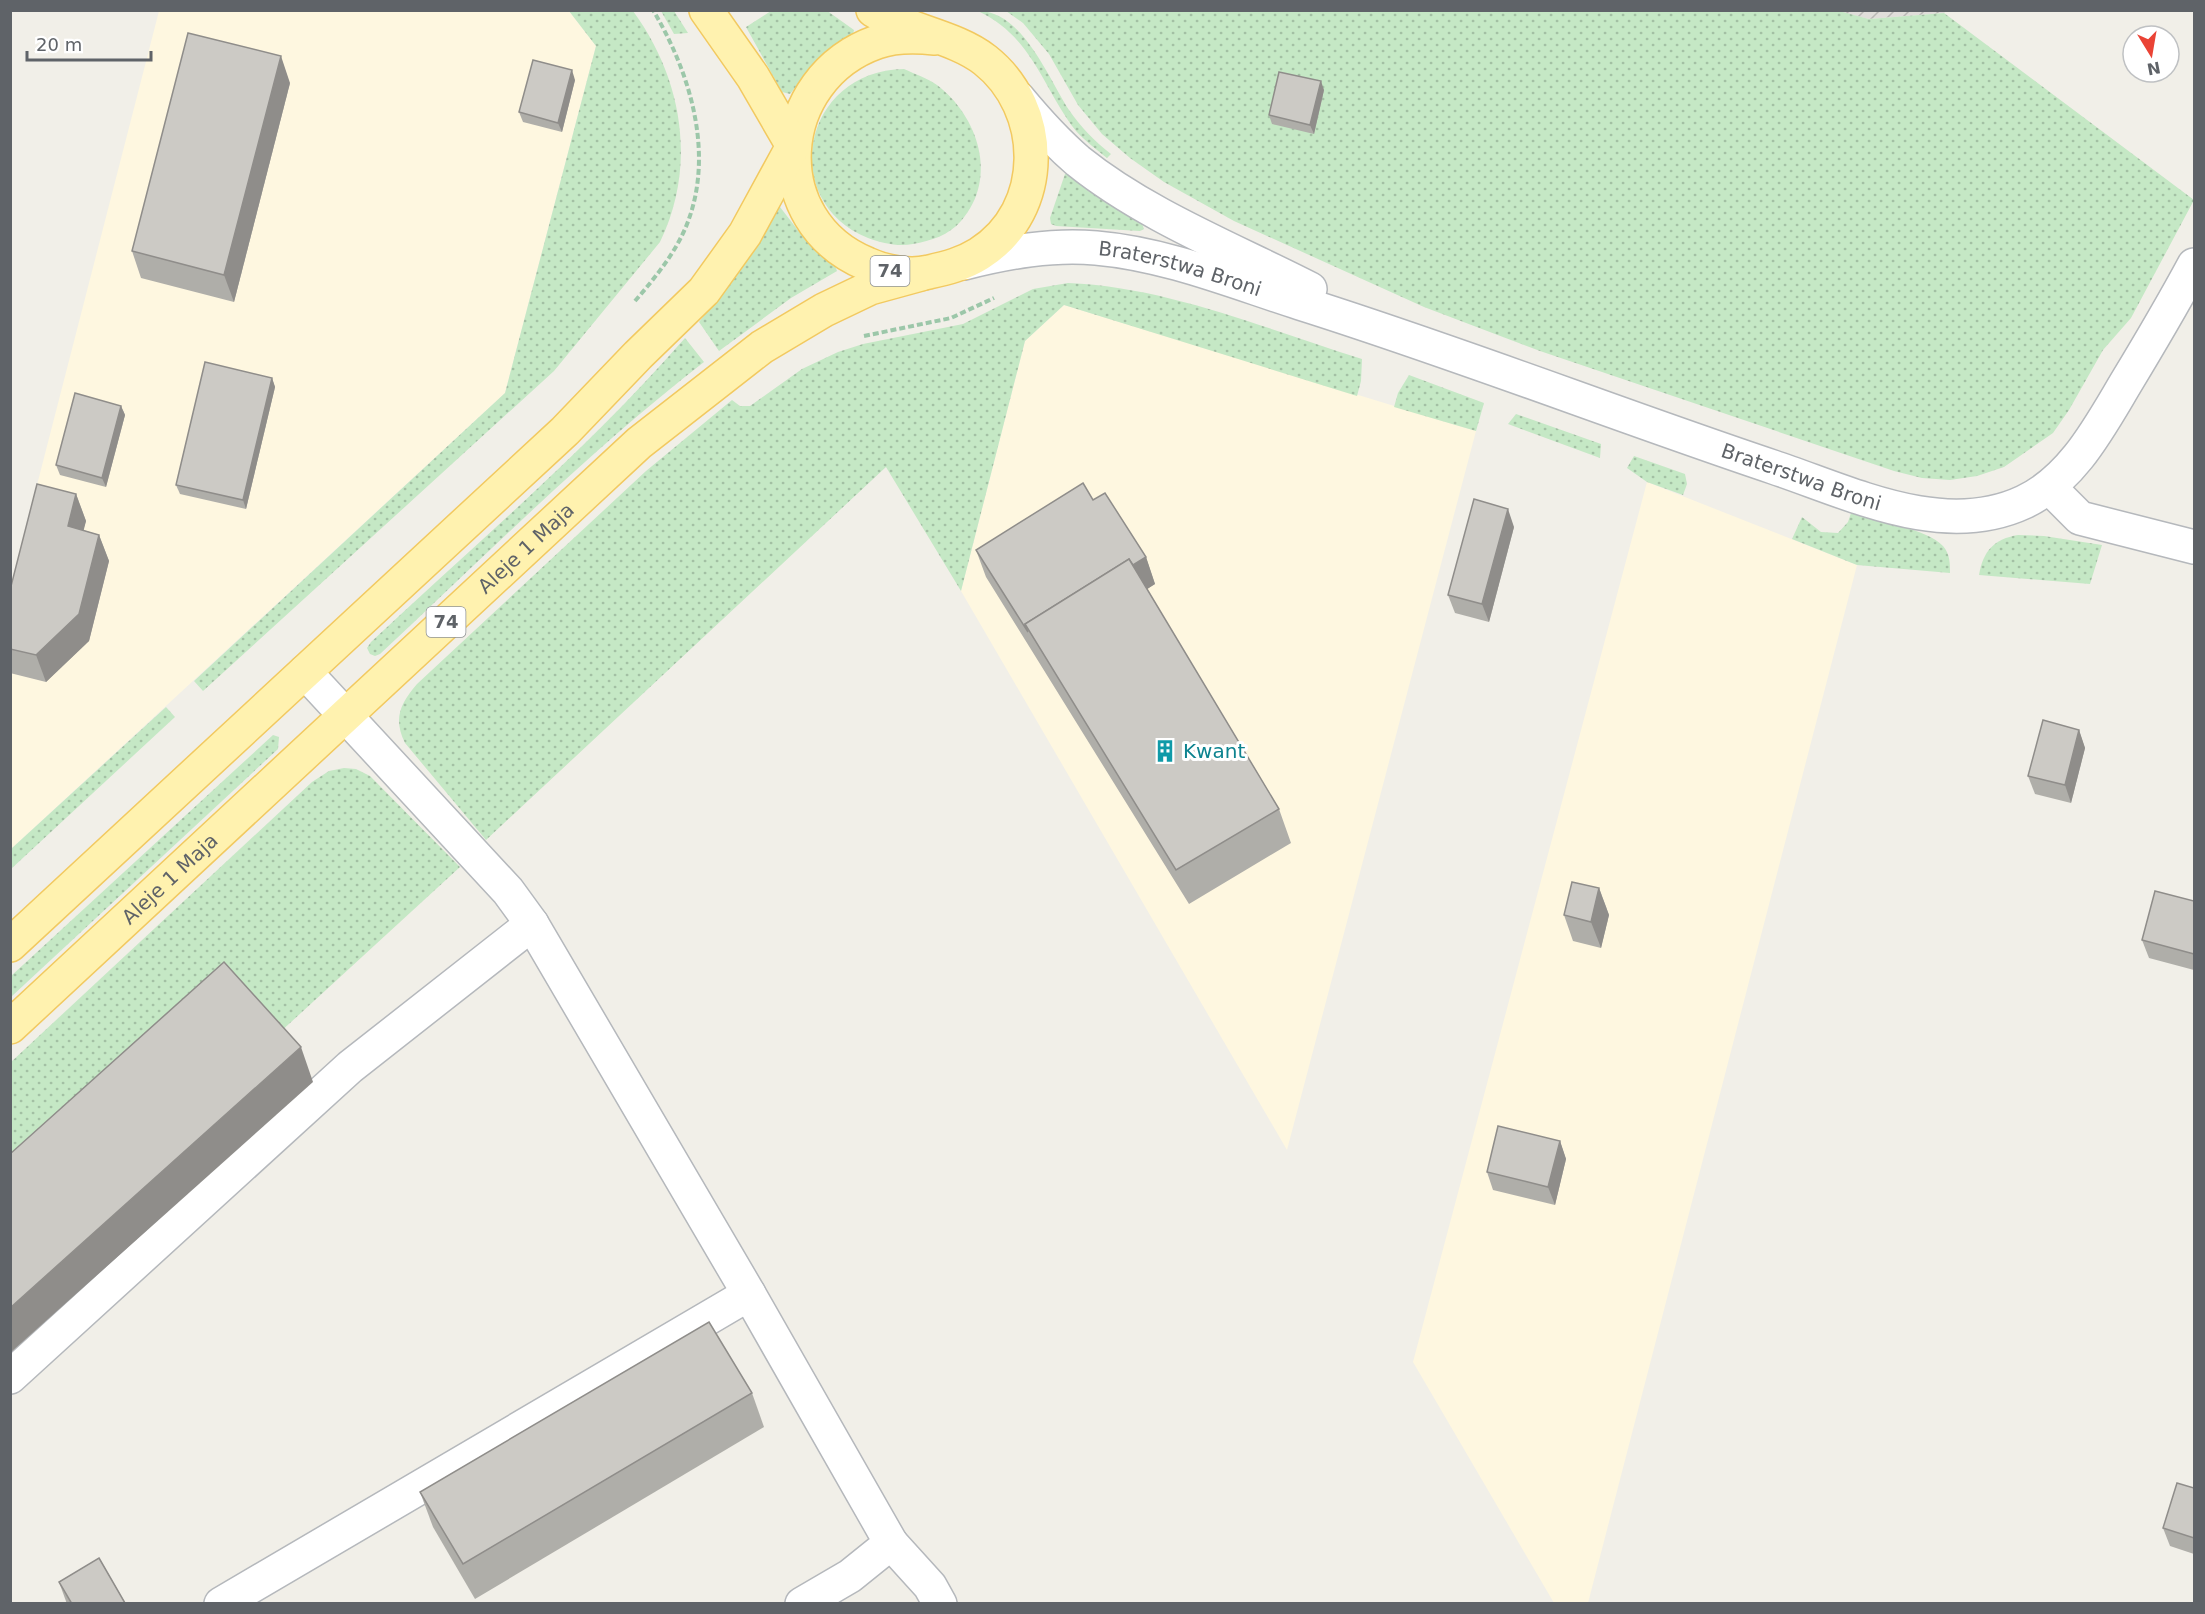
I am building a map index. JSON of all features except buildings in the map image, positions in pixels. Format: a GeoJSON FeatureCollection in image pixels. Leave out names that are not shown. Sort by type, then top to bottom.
{"type":"FeatureCollection","features":[{"type":"Feature","properties":{"kind":"main road","name":"74"},"geometry":{"type":"LineString","coordinates":[[706,10],[753,77],[794,146]]}},
{"type":"Feature","properties":{"kind":"main road","name":"74"},"geometry":{"type":"LineString","coordinates":[[873,10],[902,26],[960,46],[984,59],[1003,77],[1018,98],[1028,121],[1032,146],[1031,170],[1026,195],[1015,217],[1000,236],[981,253],[959,265],[921,274],[880,270],[856,260],[835,245],[817,226],[803,203],[795,176],[794,146],[799,118],[812,92],[830,70],[852,52],[878,41],[907,36],[935,38]]}},
{"type":"Feature","properties":{"kind":"main road","name":"74"},"geometry":{"type":"LineString","coordinates":[[10,945],[565,431],[704,291],[746,234],[794,146]]}},
{"type":"Feature","properties":{"kind":"main road","name":"Aleje 1 Maja"},"geometry":{"type":"LineString","coordinates":[[10,1027],[639,443],[762,347],[824,310],[870,288],[921,274]]}},
{"type":"Feature","properties":{"kind":"street","name":"Braterstwa Broni"},"geometry":{"type":"LineString","coordinates":[[1018,98],[1047,132],[1080,162],[1153,210],[1397,333]]}},
{"type":"Feature","properties":{"kind":"street","name":"Braterstwa Broni"},"geometry":{"type":"LineString","coordinates":[[959,265],[1004,253],[1051,248],[1096,248],[1138,254],[1397,333],[1520,380],[1705,444],[1922,514],[1953,518],[1992,513],[2024,502],[2049,487],[2074,463],[2096,433],[2194,265]]}},
{"type":"Feature","properties":{"kind":"street"},"geometry":{"type":"LineString","coordinates":[[2049,487],[2080,518],[2194,547]]}},
{"type":"Feature","properties":{"kind":"street"},"geometry":{"type":"LineString","coordinates":[[305,672],[508,891],[532,924],[749,1294],[891,1543],[930,1586],[940,1604]]}},
{"type":"Feature","properties":{"kind":"street"},"geometry":{"type":"LineString","coordinates":[[10,1377],[350,1067],[532,924]]}},
{"type":"Feature","properties":{"kind":"street"},"geometry":{"type":"LineString","coordinates":[[220,1604],[749,1294]]}},
{"type":"Feature","properties":{"kind":"street"},"geometry":{"type":"LineString","coordinates":[[802,1604],[850,1576],[891,1543]]}},
{"type":"Feature","properties":{"kind":"path"},"geometry":{"type":"LineString","coordinates":[[631,306],[661,269],[685,229],[697,181],[699,156],[697,130],[686,80],[670,40],[653,10]]}},
{"type":"Feature","properties":{"kind":"path"},"geometry":{"type":"LineString","coordinates":[[645,289],[677,317]]}},
{"type":"Feature","properties":{"kind":"path"},"geometry":{"type":"LineString","coordinates":[[857,338],[951,318],[995,297]]}},
{"type":"Feature","properties":{"kind":"shaded area"},"geometry":{"type":"Polygon","coordinates":[[[159,11],[569,11],[596,46],[505,393],[11,849],[11,586],[159,11]]]}},
{"type":"Feature","properties":{"kind":"shaded area"},"geometry":{"type":"Polygon","coordinates":[[[1835,11],[1947,11],[1869,19],[1835,11]]]}},
{"type":"Feature","properties":{"kind":"shaded area"},"geometry":{"type":"Polygon","coordinates":[[[1064,305],[1476,431],[1287,1150],[961,591],[1025,341],[1064,305]]]}},
{"type":"Feature","properties":{"kind":"shaded area"},"geometry":{"type":"Polygon","coordinates":[[[1647,482],[1857,565],[1588,1603],[1554,1603],[1413,1362],[1647,482]]]}},
{"type":"Feature","properties":{"kind":"green space"},"geometry":{"type":"Polygon","coordinates":[[[826,10],[854,30],[852,38],[817,61],[790,94],[782,92],[746,27],[771,11],[826,10]]]}},
{"type":"Feature","properties":{"kind":"green space"},"geometry":{"type":"Polygon","coordinates":[[[1835,10],[1869,19],[1944,13],[2194,200],[2131,318],[2103,350],[2069,410],[2053,433],[2004,467],[1977,476],[1950,480],[1922,478],[1894,471],[1540,351],[1424,307],[1234,221],[1164,182],[1130,158],[1102,134],[1078,105],[1049,54],[1023,23],[1006,11],[1835,10]]]}},
{"type":"Feature","properties":{"kind":"green space"},"geometry":{"type":"Polygon","coordinates":[[[569,11],[633,11],[664,65],[679,124],[681,153],[672,213],[660,242],[554,371],[203,691],[194,681],[505,393],[596,46],[569,11]]]}},
{"type":"Feature","properties":{"kind":"green space"},"geometry":{"type":"Polygon","coordinates":[[[661,11],[674,11],[688,33],[674,34],[661,11]]]}},
{"type":"Feature","properties":{"kind":"green space"},"geometry":{"type":"Polygon","coordinates":[[[978,11],[994,14],[1008,22],[1021,34],[1043,65],[1069,110],[1093,139],[1111,154],[1107,158],[1076,131],[1035,64],[1012,35],[997,22],[978,11]]]}},
{"type":"Feature","properties":{"kind":"green space"},"geometry":{"type":"Polygon","coordinates":[[[904,69],[937,85],[963,113],[973,130],[979,149],[981,167],[979,186],[973,204],[961,221],[945,234],[907,245],[884,243],[868,238],[839,220],[821,197],[813,169],[814,141],[824,114],[842,91],[869,75],[904,69]]]}},
{"type":"Feature","properties":{"kind":"green space"},"geometry":{"type":"Polygon","coordinates":[[[1065,174],[1072,175],[1141,221],[1144,229],[1140,231],[1051,224],[1050,218],[1065,174]]]}},
{"type":"Feature","properties":{"kind":"green space"},"geometry":{"type":"Polygon","coordinates":[[[780,207],[807,242],[835,266],[837,271],[791,298],[719,351],[699,322],[732,282],[751,254],[774,208],[780,207]]]}},
{"type":"Feature","properties":{"kind":"green space"},"geometry":{"type":"Polygon","coordinates":[[[1068,283],[1143,292],[1180,301],[1362,359],[1361,381],[1357,396],[1064,305],[1025,341],[961,591],[886,467],[486,840],[405,743],[399,726],[400,712],[406,698],[417,684],[646,471],[732,400],[740,406],[750,406],[802,369],[838,352],[863,344],[963,324],[1033,289],[1068,283]]]}},
{"type":"Feature","properties":{"kind":"green space"},"geometry":{"type":"Polygon","coordinates":[[[685,338],[704,362],[579,467],[380,654],[375,656],[370,654],[367,648],[371,642],[571,456],[648,379],[685,338]]]}},
{"type":"Feature","properties":{"kind":"green space"},"geometry":{"type":"Polygon","coordinates":[[[1409,375],[1484,403],[1476,431],[1394,407],[1398,393],[1409,375]]]}},
{"type":"Feature","properties":{"kind":"green space"},"geometry":{"type":"Polygon","coordinates":[[[1516,414],[1601,444],[1600,458],[1508,424],[1516,414]]]}},
{"type":"Feature","properties":{"kind":"green space"},"geometry":{"type":"Polygon","coordinates":[[[1634,456],[1685,474],[1687,484],[1683,495],[1647,482],[1627,468],[1634,456]]]}},
{"type":"Feature","properties":{"kind":"green space"},"geometry":{"type":"Polygon","coordinates":[[[1851,513],[1913,530],[1936,540],[1947,552],[1950,573],[1857,565],[1792,539],[1802,517],[1821,532],[1838,533],[1848,522],[1851,513]]]}},
{"type":"Feature","properties":{"kind":"green space"},"geometry":{"type":"Polygon","coordinates":[[[2018,535],[2044,536],[2102,545],[2090,584],[1979,575],[1983,559],[1991,547],[2002,540],[2018,535]]]}},
{"type":"Feature","properties":{"kind":"green space"},"geometry":{"type":"Polygon","coordinates":[[[166,707],[175,717],[11,869],[11,849],[166,707]]]}},
{"type":"Feature","properties":{"kind":"green space"},"geometry":{"type":"Polygon","coordinates":[[[273,735],[279,737],[278,749],[11,997],[11,976],[273,735]]]}},
{"type":"Feature","properties":{"kind":"green space"},"geometry":{"type":"Polygon","coordinates":[[[344,768],[356,769],[370,776],[460,867],[11,1279],[11,1062],[312,782],[329,771],[344,768]]]}},
{"type":"Feature","properties":{"kind":"place","name":"Kwant"},"geometry":{"type":"Point","coordinates":[1165,751]}}]}
